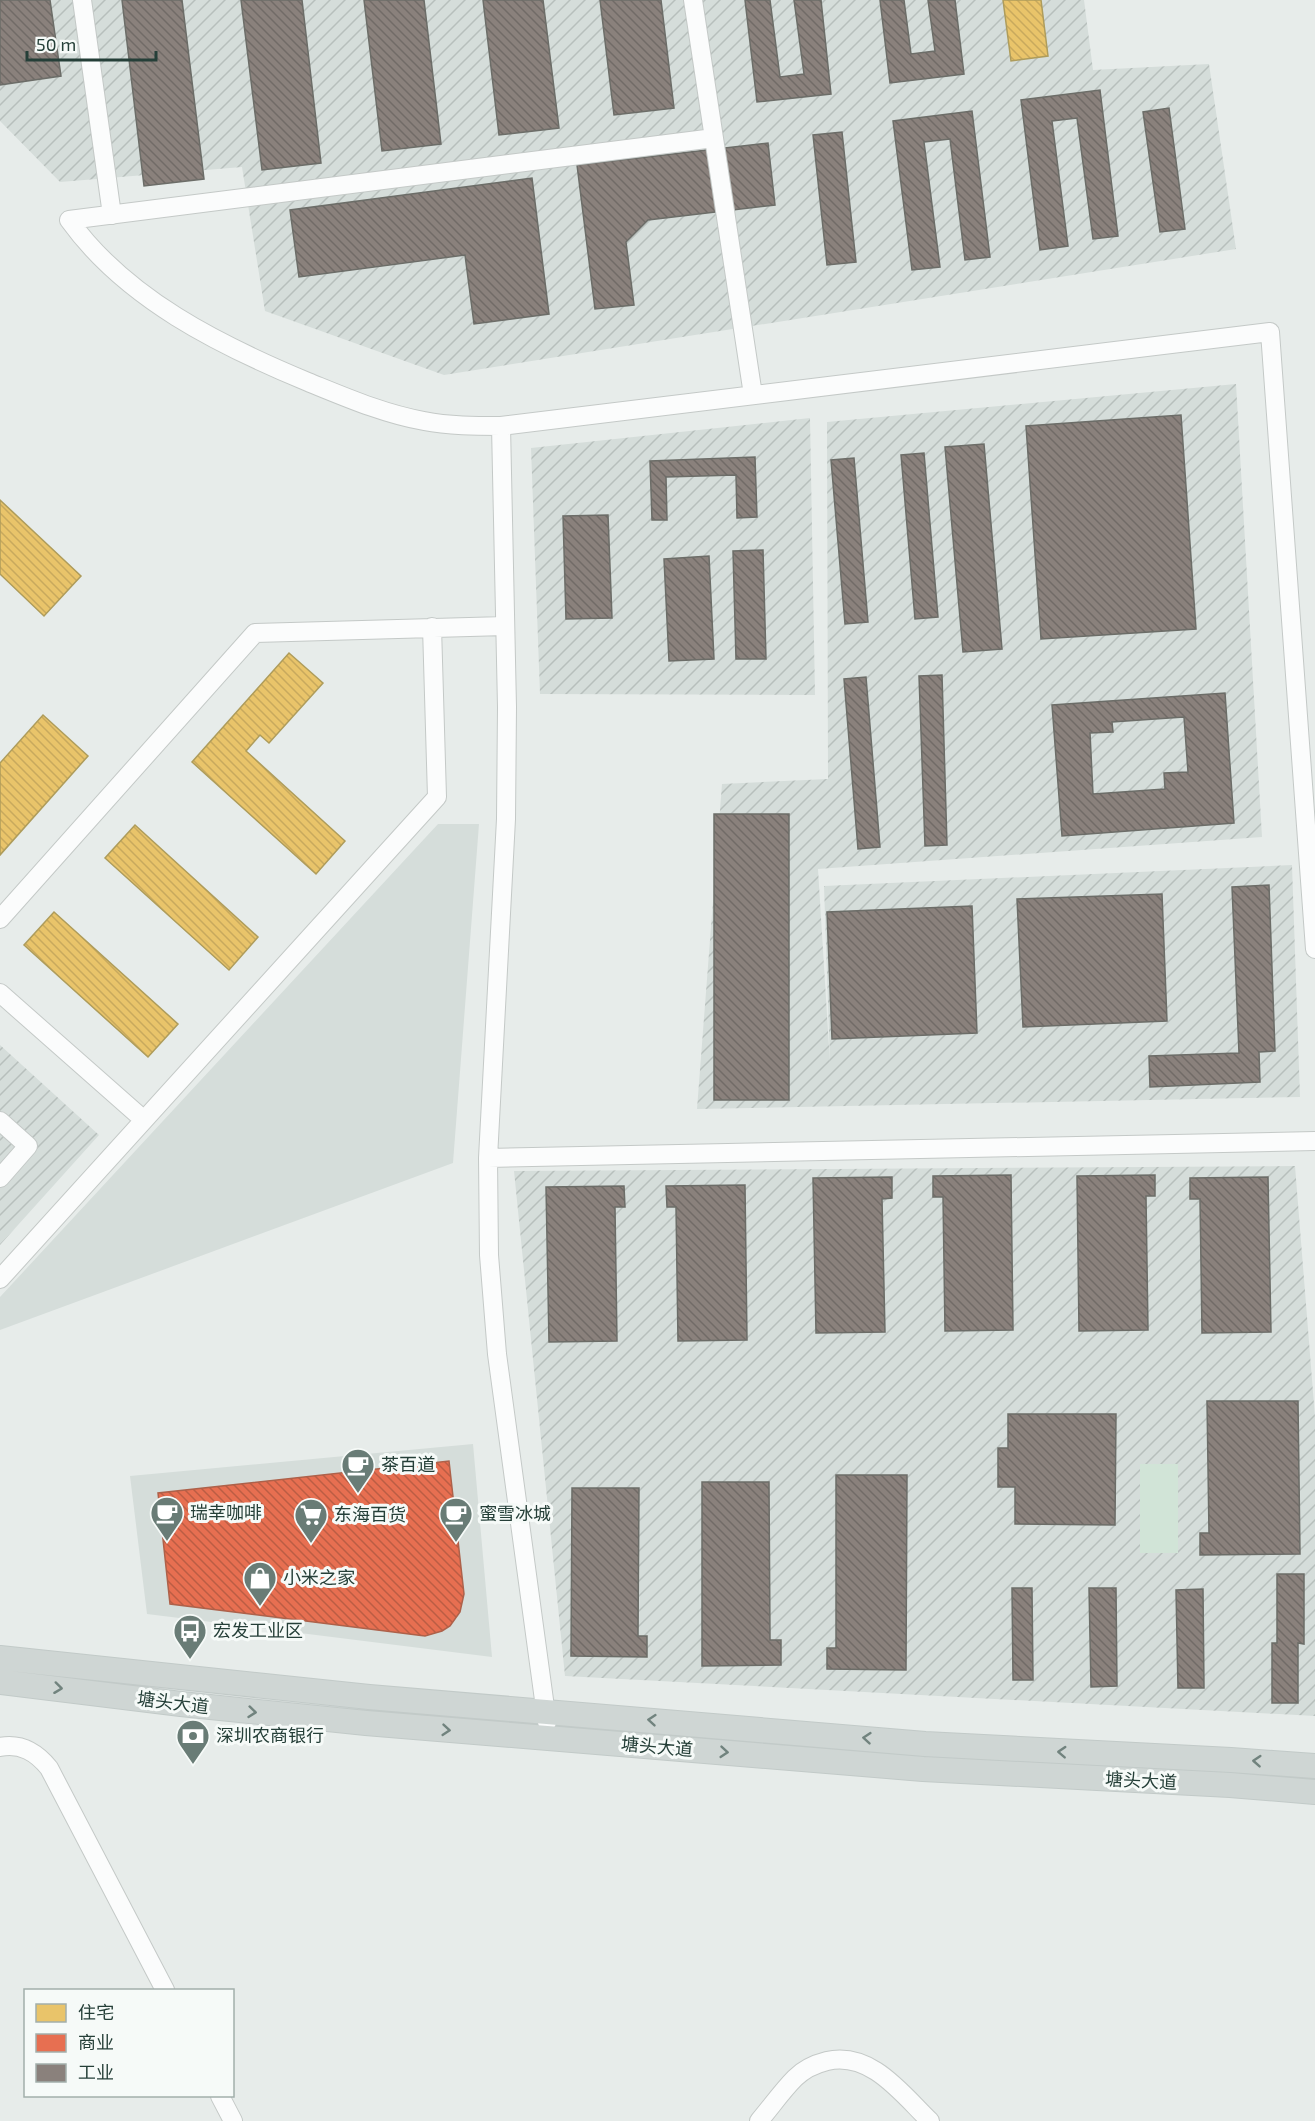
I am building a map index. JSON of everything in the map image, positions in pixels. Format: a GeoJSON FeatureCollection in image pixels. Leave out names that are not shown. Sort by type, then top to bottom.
{"type":"FeatureCollection","features":[{"type":"Feature","properties":{"kind":"main road","name":"塘头大道"},"geometry":{"type":"LineString","coordinates":[[0,1658],[346,1695],[545,1712],[925,1743],[1315,1766]]}},
{"type":"Feature","properties":{"kind":"main road","name":"塘头大道"},"geometry":{"type":"LineString","coordinates":[[0,1682],[181,1704],[549,1738],[923,1769],[1230,1785],[1315,1792]]}},
{"type":"Feature","properties":{"kind":"street"},"geometry":{"type":"LineString","coordinates":[[82,0],[112,215]]}},
{"type":"Feature","properties":{"kind":"street"},"geometry":{"type":"LineString","coordinates":[[693,0],[753,395]]}},
{"type":"Feature","properties":{"kind":"street"},"geometry":{"type":"LineString","coordinates":[[714,138],[69,220],[82,238],[110,267],[184,322],[269,365],[357,402],[423,421],[461,425],[501,426],[1270,332],[1315,949]]}},
{"type":"Feature","properties":{"kind":"street"},"geometry":{"type":"LineString","coordinates":[[501,426],[506,819],[488,1158],[489,1255],[497,1354],[549,1738]]}},
{"type":"Feature","properties":{"kind":"street"},"geometry":{"type":"LineString","coordinates":[[0,919],[255,633],[505,626]]}},
{"type":"Feature","properties":{"kind":"street"},"geometry":{"type":"LineString","coordinates":[[0,1279],[437,797],[432,627]]}},
{"type":"Feature","properties":{"kind":"street"},"geometry":{"type":"LineString","coordinates":[[0,993],[144,1120]]}},
{"type":"Feature","properties":{"kind":"street"},"geometry":{"type":"LineString","coordinates":[[0,1121],[28,1146],[0,1178]]}},
{"type":"Feature","properties":{"kind":"street"},"geometry":{"type":"LineString","coordinates":[[488,1158],[1315,1141]]}},
{"type":"Feature","properties":{"kind":"street"},"geometry":{"type":"LineString","coordinates":[[0,1747],[20,1747],[31,1751],[49,1768],[164,1989]]}},
{"type":"Feature","properties":{"kind":"street"},"geometry":{"type":"LineString","coordinates":[[759,2121],[796,2077],[816,2063],[839,2058],[863,2062],[882,2076],[930,2121]]}},
{"type":"Feature","properties":{"kind":"street"},"geometry":{"type":"LineString","coordinates":[[221,2097],[233,2121]]}},
{"type":"Feature","properties":{"kind":"shaded area"},"geometry":{"type":"Polygon","coordinates":[[[0,0],[1084,0],[1093,70],[1209,64],[1236,249],[444,375],[265,311],[242,167],[60,182],[0,121],[0,0]]]}},
{"type":"Feature","properties":{"kind":"shaded area"},"geometry":{"type":"Polygon","coordinates":[[[1236,384],[1262,837],[818,869],[830,1063],[824,886],[1292,865],[1300,1097],[697,1109],[722,784],[828,779],[827,422],[1236,384]]]}},
{"type":"Feature","properties":{"kind":"shaded area"},"geometry":{"type":"Polygon","coordinates":[[[810,418],[815,695],[540,694],[531,448],[810,418]]]}},
{"type":"Feature","properties":{"kind":"shaded area"},"geometry":{"type":"Polygon","coordinates":[[[438,824],[479,824],[453,1163],[0,1330],[0,1297],[438,824]]]}},
{"type":"Feature","properties":{"kind":"shaded area"},"geometry":{"type":"Polygon","coordinates":[[[0,1045],[99,1135],[0,1245],[0,1045]]]}},
{"type":"Feature","properties":{"kind":"shaded area"},"geometry":{"type":"Polygon","coordinates":[[[1295,1166],[1315,1417],[1315,1716],[565,1676],[514,1171],[1295,1166]]]}},
{"type":"Feature","properties":{"kind":"shaded area","name":"东海百货"},"geometry":{"type":"Polygon","coordinates":[[[473,1444],[492,1657],[147,1614],[130,1476],[473,1444]]]}},
{"type":"Feature","properties":{"kind":"green space"},"geometry":{"type":"Polygon","coordinates":[[[1140,1464],[1178,1464],[1178,1553],[1140,1553],[1140,1464]]]}},
{"type":"Feature","properties":{"kind":"building: 住宅"},"geometry":{"type":"Polygon","coordinates":[[[1003,0],[1041,0],[1048,56],[1011,61],[1003,0]]]}},
{"type":"Feature","properties":{"kind":"building: 住宅"},"geometry":{"type":"Polygon","coordinates":[[[0,500],[81,576],[44,616],[0,574],[0,500]]]}},
{"type":"Feature","properties":{"kind":"building: 住宅"},"geometry":{"type":"Polygon","coordinates":[[[289,653],[323,683],[269,743],[260,735],[246,751],[345,841],[316,874],[192,762],[289,653]]]}},
{"type":"Feature","properties":{"kind":"building: 住宅"},"geometry":{"type":"Polygon","coordinates":[[[43,715],[88,756],[0,855],[0,763],[43,715]]]}},
{"type":"Feature","properties":{"kind":"building: 住宅"},"geometry":{"type":"Polygon","coordinates":[[[135,825],[258,937],[229,970],[105,858],[135,825]]]}},
{"type":"Feature","properties":{"kind":"building: 住宅"},"geometry":{"type":"Polygon","coordinates":[[[54,912],[178,1024],[148,1057],[24,945],[54,912]]]}},
{"type":"Feature","properties":{"kind":"building: 商业","name":"东海百货"},"geometry":{"type":"Polygon","coordinates":[[[449,1461],[464,1594],[460,1612],[450,1626],[442,1631],[425,1636],[170,1604],[158,1493],[449,1461]]]}},
{"type":"Feature","properties":{"kind":"building: 工业"},"geometry":{"type":"Polygon","coordinates":[[[0,0],[50,0],[61,76],[0,85],[0,0]]]}},
{"type":"Feature","properties":{"kind":"building: 工业"},"geometry":{"type":"Polygon","coordinates":[[[122,0],[182,0],[204,179],[144,186],[122,0]]]}},
{"type":"Feature","properties":{"kind":"building: 工业"},"geometry":{"type":"Polygon","coordinates":[[[241,0],[302,0],[321,163],[262,170],[241,0]]]}},
{"type":"Feature","properties":{"kind":"building: 工业"},"geometry":{"type":"Polygon","coordinates":[[[364,0],[424,0],[441,144],[382,151],[364,0]]]}},
{"type":"Feature","properties":{"kind":"building: 工业"},"geometry":{"type":"Polygon","coordinates":[[[483,0],[543,0],[559,128],[499,135],[483,0]]]}},
{"type":"Feature","properties":{"kind":"building: 工业"},"geometry":{"type":"Polygon","coordinates":[[[600,0],[661,0],[674,108],[614,115],[600,0]]]}},
{"type":"Feature","properties":{"kind":"building: 工业"},"geometry":{"type":"Polygon","coordinates":[[[745,0],[770,0],[780,77],[804,74],[794,0],[821,0],[831,94],[757,102],[745,0]]]}},
{"type":"Feature","properties":{"kind":"building: 工业"},"geometry":{"type":"Polygon","coordinates":[[[880,0],[904,0],[911,54],[935,51],[928,0],[955,0],[964,74],[890,83],[880,0]]]}},
{"type":"Feature","properties":{"kind":"building: 工业"},"geometry":{"type":"Polygon","coordinates":[[[1100,90],[1118,236],[1093,239],[1077,118],[1052,121],[1068,246],[1040,250],[1021,100],[1100,90]]]}},
{"type":"Feature","properties":{"kind":"building: 工业"},"geometry":{"type":"Polygon","coordinates":[[[1169,108],[1185,229],[1160,232],[1143,112],[1169,108]]]}},
{"type":"Feature","properties":{"kind":"building: 工业"},"geometry":{"type":"Polygon","coordinates":[[[972,111],[990,257],[965,260],[950,139],[924,142],[940,267],[912,270],[893,121],[972,111]]]}},
{"type":"Feature","properties":{"kind":"building: 工业"},"geometry":{"type":"Polygon","coordinates":[[[842,132],[856,262],[827,265],[813,135],[842,132]]]}},
{"type":"Feature","properties":{"kind":"building: 工业"},"geometry":{"type":"Polygon","coordinates":[[[768,143],[775,205],[648,220],[626,242],[634,305],[595,309],[577,165],[768,143]]]}},
{"type":"Feature","properties":{"kind":"building: 工业"},"geometry":{"type":"Polygon","coordinates":[[[532,178],[549,314],[474,324],[465,255],[299,277],[290,210],[532,178]]]}},
{"type":"Feature","properties":{"kind":"building: 工业"},"geometry":{"type":"Polygon","coordinates":[[[1181,415],[1196,629],[1041,639],[1026,426],[1181,415]]]}},
{"type":"Feature","properties":{"kind":"building: 工业"},"geometry":{"type":"Polygon","coordinates":[[[984,444],[1002,649],[963,652],[945,447],[984,444]]]}},
{"type":"Feature","properties":{"kind":"building: 工业"},"geometry":{"type":"Polygon","coordinates":[[[924,453],[938,617],[915,619],[901,455],[924,453]]]}},
{"type":"Feature","properties":{"kind":"building: 工业"},"geometry":{"type":"Polygon","coordinates":[[[755,457],[757,517],[737,518],[736,475],[666,477],[667,520],[652,520],[650,461],[755,457]]]}},
{"type":"Feature","properties":{"kind":"building: 工业"},"geometry":{"type":"Polygon","coordinates":[[[854,458],[868,622],[845,624],[831,460],[854,458]]]}},
{"type":"Feature","properties":{"kind":"building: 工业"},"geometry":{"type":"Polygon","coordinates":[[[608,515],[612,618],[566,619],[563,516],[608,515]]]}},
{"type":"Feature","properties":{"kind":"building: 工业"},"geometry":{"type":"Polygon","coordinates":[[[763,550],[766,659],[736,659],[733,551],[763,550]]]}},
{"type":"Feature","properties":{"kind":"building: 工业"},"geometry":{"type":"Polygon","coordinates":[[[709,556],[714,659],[669,661],[664,559],[709,556]]]}},
{"type":"Feature","properties":{"kind":"building: 工业"},"geometry":{"type":"Polygon","coordinates":[[[942,675],[947,845],[925,846],[919,676],[942,675]]]}},
{"type":"Feature","properties":{"kind":"building: 工业"},"geometry":{"type":"Polygon","coordinates":[[[866,677],[880,847],[858,849],[844,679],[866,677]]]}},
{"type":"Feature","properties":{"kind":"building: 工业"},"geometry":{"type":"Polygon","coordinates":[[[1225,693],[1234,823],[1062,836],[1052,705],[1225,693]],[[1184,717],[1112,722],[1113,732],[1090,733],[1093,794],[1165,789],[1164,773],[1188,772],[1184,717]]]}},
{"type":"Feature","properties":{"kind":"building: 工业"},"geometry":{"type":"Polygon","coordinates":[[[714,814],[789,814],[789,1100],[714,1100],[714,814]]]}},
{"type":"Feature","properties":{"kind":"building: 工业"},"geometry":{"type":"Polygon","coordinates":[[[1269,885],[1275,1051],[1259,1052],[1260,1082],[1150,1087],[1149,1056],[1239,1053],[1232,887],[1269,885]]]}},
{"type":"Feature","properties":{"kind":"building: 工业"},"geometry":{"type":"Polygon","coordinates":[[[1162,894],[1167,1021],[1023,1027],[1017,899],[1162,894]]]}},
{"type":"Feature","properties":{"kind":"building: 工业"},"geometry":{"type":"Polygon","coordinates":[[[972,906],[977,1033],[832,1039],[827,912],[972,906]]]}},
{"type":"Feature","properties":{"kind":"building: 工业"},"geometry":{"type":"Polygon","coordinates":[[[1011,1175],[1013,1330],[945,1331],[943,1197],[933,1197],[933,1176],[1011,1175]]]}},
{"type":"Feature","properties":{"kind":"building: 工业"},"geometry":{"type":"Polygon","coordinates":[[[1155,1175],[1155,1196],[1146,1196],[1148,1330],[1079,1331],[1077,1176],[1155,1175]]]}},
{"type":"Feature","properties":{"kind":"building: 工业"},"geometry":{"type":"Polygon","coordinates":[[[892,1177],[892,1198],[882,1199],[885,1332],[816,1333],[813,1178],[892,1177]]]}},
{"type":"Feature","properties":{"kind":"building: 工业"},"geometry":{"type":"Polygon","coordinates":[[[1268,1177],[1271,1332],[1202,1333],[1200,1199],[1190,1199],[1190,1178],[1268,1177]]]}},
{"type":"Feature","properties":{"kind":"building: 工业"},"geometry":{"type":"Polygon","coordinates":[[[745,1185],[747,1340],[678,1341],[676,1207],[667,1207],[666,1186],[745,1185]]]}},
{"type":"Feature","properties":{"kind":"building: 工业"},"geometry":{"type":"Polygon","coordinates":[[[624,1186],[625,1207],[615,1207],[617,1341],[549,1342],[546,1187],[624,1186]]]}},
{"type":"Feature","properties":{"kind":"building: 工业"},"geometry":{"type":"Polygon","coordinates":[[[1207,1401],[1298,1401],[1300,1554],[1200,1555],[1200,1533],[1209,1533],[1207,1401]]]}},
{"type":"Feature","properties":{"kind":"building: 工业"},"geometry":{"type":"Polygon","coordinates":[[[1008,1414],[1116,1414],[1115,1525],[1015,1524],[1015,1487],[998,1487],[998,1448],[1008,1448],[1008,1414]]]}},
{"type":"Feature","properties":{"kind":"building: 工业"},"geometry":{"type":"Polygon","coordinates":[[[836,1475],[907,1475],[906,1670],[827,1669],[827,1648],[836,1648],[836,1475]]]}},
{"type":"Feature","properties":{"kind":"building: 工业"},"geometry":{"type":"Polygon","coordinates":[[[702,1482],[769,1482],[770,1640],[781,1640],[781,1665],[702,1666],[702,1482]]]}},
{"type":"Feature","properties":{"kind":"building: 工业"},"geometry":{"type":"Polygon","coordinates":[[[572,1488],[639,1488],[638,1636],[647,1636],[647,1657],[571,1656],[572,1488]]]}},
{"type":"Feature","properties":{"kind":"building: 工业"},"geometry":{"type":"Polygon","coordinates":[[[1277,1574],[1304,1574],[1304,1644],[1298,1643],[1298,1703],[1272,1703],[1272,1643],[1277,1643],[1277,1574]]]}},
{"type":"Feature","properties":{"kind":"building: 工业"},"geometry":{"type":"Polygon","coordinates":[[[1012,1588],[1032,1588],[1033,1680],[1013,1680],[1012,1588]]]}},
{"type":"Feature","properties":{"kind":"building: 工业"},"geometry":{"type":"Polygon","coordinates":[[[1089,1588],[1116,1588],[1117,1686],[1091,1687],[1089,1588]]]}},
{"type":"Feature","properties":{"kind":"building: 工业"},"geometry":{"type":"Polygon","coordinates":[[[1203,1589],[1204,1688],[1178,1688],[1176,1590],[1203,1589]]]}},
{"type":"Feature","properties":{"kind":"place","name":"茶百道"},"geometry":{"type":"Point","coordinates":[358,1494]}},
{"type":"Feature","properties":{"kind":"place","name":"瑞幸咖啡"},"geometry":{"type":"Point","coordinates":[167,1542]}},
{"type":"Feature","properties":{"kind":"place","name":"蜜雪冰城"},"geometry":{"type":"Point","coordinates":[456,1543]}},
{"type":"Feature","properties":{"kind":"place","name":"东海百货"},"geometry":{"type":"Point","coordinates":[311,1544]}},
{"type":"Feature","properties":{"kind":"place","name":"小米之家"},"geometry":{"type":"Point","coordinates":[260,1607]}},
{"type":"Feature","properties":{"kind":"place","name":"宏发工业区"},"geometry":{"type":"Point","coordinates":[190,1660]}},
{"type":"Feature","properties":{"kind":"place","name":"深圳农商银行"},"geometry":{"type":"Point","coordinates":[193,1765]}}]}
